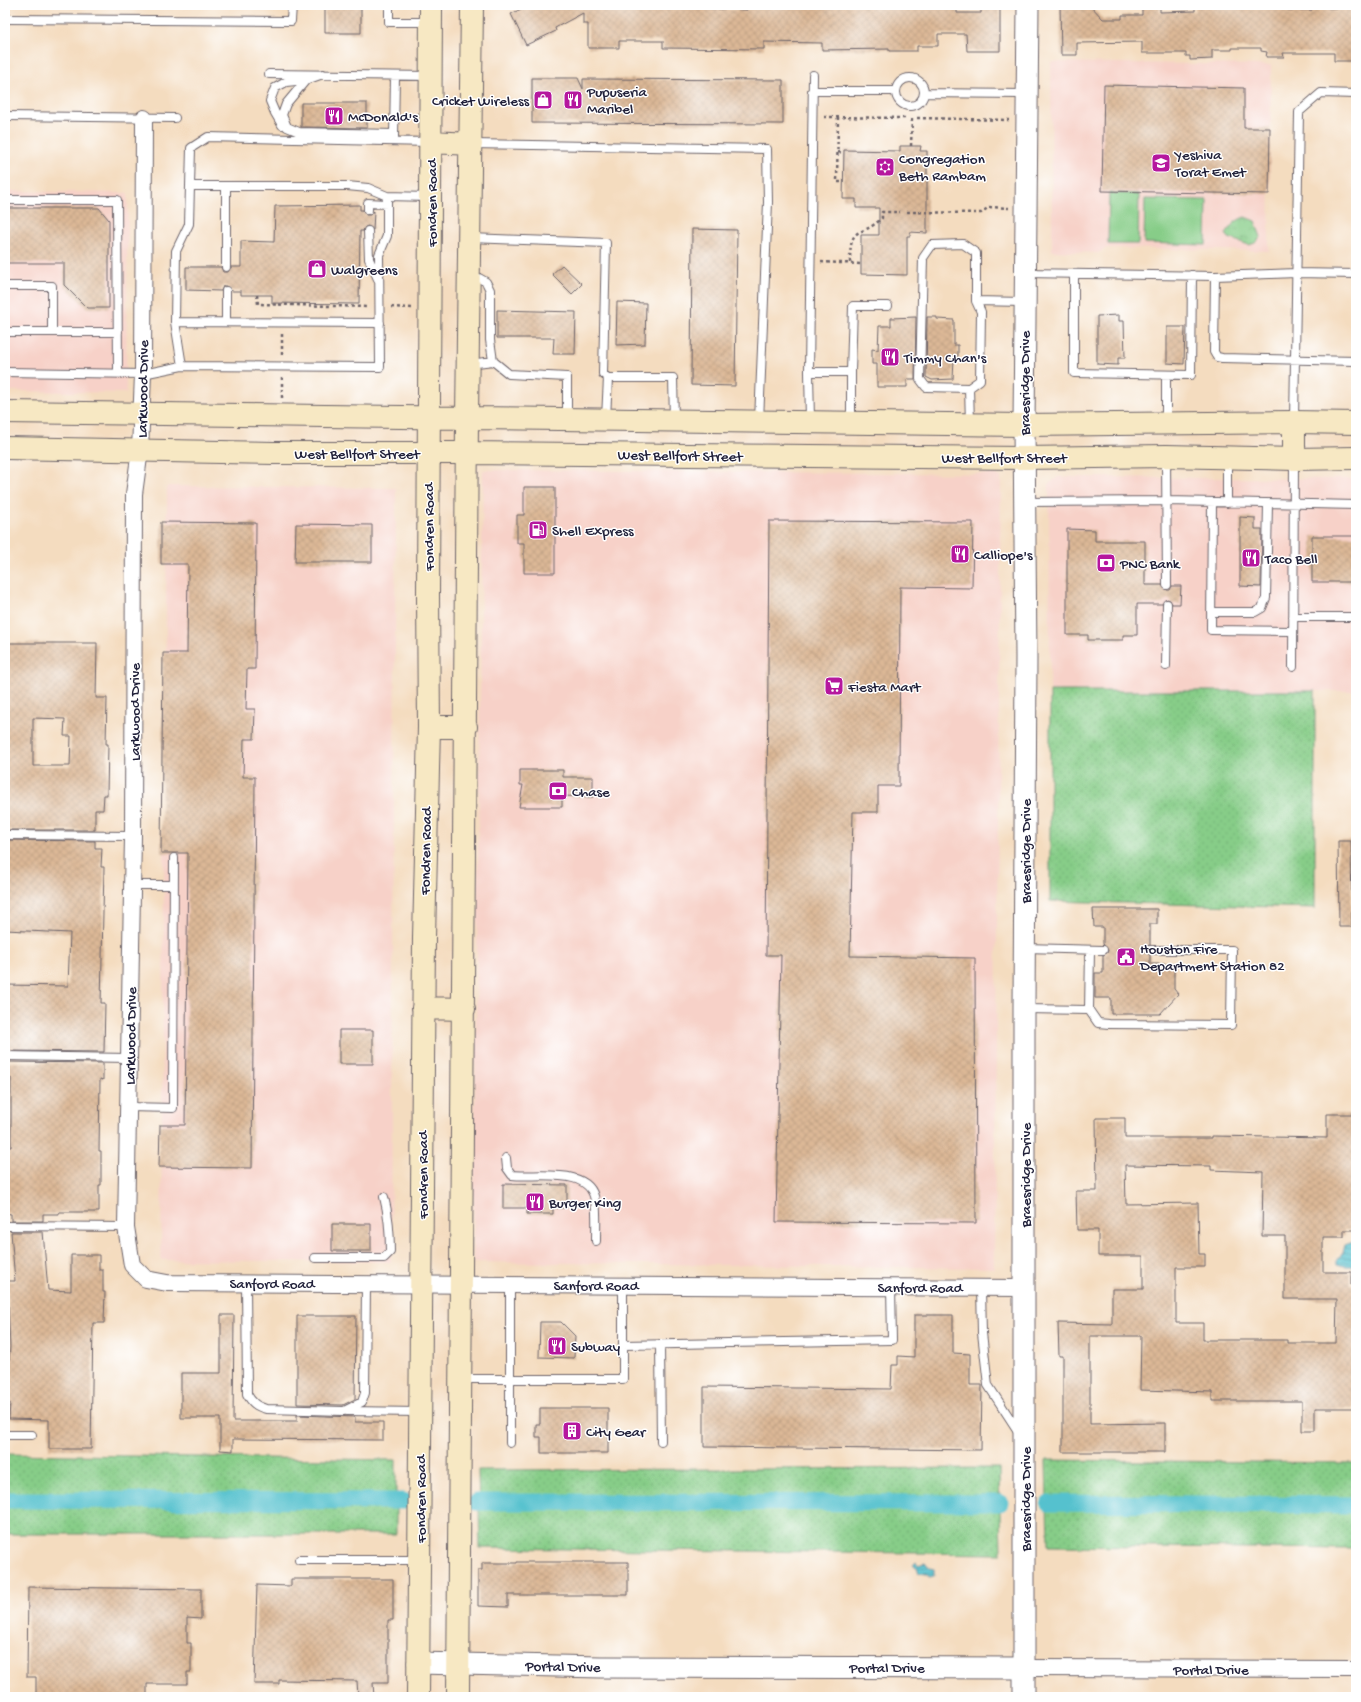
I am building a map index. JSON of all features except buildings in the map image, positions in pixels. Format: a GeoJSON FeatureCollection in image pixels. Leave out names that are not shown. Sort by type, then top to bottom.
{"type":"FeatureCollection","features":[{"type":"Feature","properties":{"kind":"main road"},"geometry":{"type":"LineString","coordinates":[[458,1697],[467,418],[472,5]]}},
{"type":"Feature","properties":{"kind":"main road","name":"Fondren Road"},"geometry":{"type":"LineString","coordinates":[[418,1697],[423,1008],[425,852],[429,727],[431,14]]}},
{"type":"Feature","properties":{"kind":"main road"},"geometry":{"type":"LineString","coordinates":[[431,142],[471,144]]}},
{"type":"Feature","properties":{"kind":"main road"},"geometry":{"type":"LineString","coordinates":[[5,412],[1024,425],[1166,422],[1356,423]]}},
{"type":"Feature","properties":{"kind":"main road"},"geometry":{"type":"LineString","coordinates":[[757,456],[759,421]]}},
{"type":"Feature","properties":{"kind":"main road"},"geometry":{"type":"LineString","coordinates":[[1294,422],[1294,459]]}},
{"type":"Feature","properties":{"kind":"main road","name":"West Bellfort Street"},"geometry":{"type":"LineString","coordinates":[[5,448],[273,453],[467,452],[1024,458],[1166,456],[1294,459],[1356,458]]}},
{"type":"Feature","properties":{"kind":"main road"},"geometry":{"type":"LineString","coordinates":[[429,727],[466,727]]}},
{"type":"Feature","properties":{"kind":"main road"},"geometry":{"type":"LineString","coordinates":[[423,1008],[464,1009]]}},
{"type":"Feature","properties":{"kind":"street","name":"Braesridge Drive"},"geometry":{"type":"LineString","coordinates":[[1024,1697],[1024,948],[1026,657],[1024,425],[1028,5]]}},
{"type":"Feature","properties":{"kind":"street","name":"Larkwood Drive"},"geometry":{"type":"LineString","coordinates":[[144,118],[143,374],[140,450],[134,494],[133,836],[126,1227],[132,1265],[146,1279],[167,1283]]}},
{"type":"Feature","properties":{"kind":"street","name":"Sanford Road"},"geometry":{"type":"LineString","coordinates":[[167,1283],[1025,1288]]}},
{"type":"Feature","properties":{"kind":"street","name":"Portal Drive"},"geometry":{"type":"LineString","coordinates":[[418,1663],[600,1667],[1356,1670]]}},
{"type":"Feature","properties":{"kind":"lane"},"geometry":{"type":"LineString","coordinates":[[5,19],[291,21],[292,5]]}},
{"type":"Feature","properties":{"kind":"lane"},"geometry":{"type":"LineString","coordinates":[[389,5],[389,22],[431,14]]}},
{"type":"Feature","properties":{"kind":"lane"},"geometry":{"type":"LineString","coordinates":[[268,74],[432,76]]}},
{"type":"Feature","properties":{"kind":"lane"},"geometry":{"type":"LineString","coordinates":[[324,74],[306,80],[286,82],[275,88],[270,101],[275,114],[282,124],[299,132],[394,137],[431,142]]}},
{"type":"Feature","properties":{"kind":"lane"},"geometry":{"type":"LineString","coordinates":[[810,422],[809,372],[813,75]]}},
{"type":"Feature","properties":{"kind":"lane"},"geometry":{"type":"LineString","coordinates":[[394,76],[394,137]]}},
{"type":"Feature","properties":{"kind":"lane"},"geometry":{"type":"LineString","coordinates":[[906,78],[915,78],[922,84],[924,93],[920,102],[911,106],[902,104],[896,91],[898,83],[906,78]]}},
{"type":"Feature","properties":{"kind":"lane"},"geometry":{"type":"LineString","coordinates":[[287,127],[282,116],[286,104],[306,80]]}},
{"type":"Feature","properties":{"kind":"lane"},"geometry":{"type":"LineString","coordinates":[[812,91],[896,91]]}},
{"type":"Feature","properties":{"kind":"lane"},"geometry":{"type":"LineString","coordinates":[[924,93],[1028,94]]}},
{"type":"Feature","properties":{"kind":"lane"},"geometry":{"type":"LineString","coordinates":[[1294,422],[1299,112],[1321,94],[1356,94]]}},
{"type":"Feature","properties":{"kind":"lane"},"geometry":{"type":"LineString","coordinates":[[5,116],[175,118]]}},
{"type":"Feature","properties":{"kind":"lane"},"geometry":{"type":"LineString","coordinates":[[182,366],[175,322],[176,251],[189,224],[191,148],[208,137],[394,137]]}},
{"type":"Feature","properties":{"kind":"lane"},"geometry":{"type":"LineString","coordinates":[[471,144],[767,149],[768,202],[759,421]]}},
{"type":"Feature","properties":{"kind":"lane"},"geometry":{"type":"LineString","coordinates":[[190,186],[346,186],[368,188],[387,200]]}},
{"type":"Feature","properties":{"kind":"lane"},"geometry":{"type":"LineString","coordinates":[[226,186],[226,267]]}},
{"type":"Feature","properties":{"kind":"lane"},"geometry":{"type":"LineString","coordinates":[[368,210],[368,204],[387,200],[430,196]]}},
{"type":"Feature","properties":{"kind":"lane"},"geometry":{"type":"LineString","coordinates":[[5,200],[117,200],[118,373]]}},
{"type":"Feature","properties":{"kind":"lane"},"geometry":{"type":"LineString","coordinates":[[5,372],[143,374],[182,366],[380,367],[380,254],[387,236],[387,200]]}},
{"type":"Feature","properties":{"kind":"lane"},"geometry":{"type":"LineString","coordinates":[[368,231],[369,259],[380,281]]}},
{"type":"Feature","properties":{"kind":"lane"},"geometry":{"type":"LineString","coordinates":[[470,238],[606,243],[604,374],[608,378],[606,419]]}},
{"type":"Feature","properties":{"kind":"lane"},"geometry":{"type":"LineString","coordinates":[[963,244],[976,253],[976,301],[981,312],[980,380],[969,388],[926,388],[920,379],[923,258],[932,245],[963,244]]}},
{"type":"Feature","properties":{"kind":"lane"},"geometry":{"type":"LineString","coordinates":[[1025,273],[1215,276],[1296,273],[1356,274]]}},
{"type":"Feature","properties":{"kind":"lane"},"geometry":{"type":"LineString","coordinates":[[1074,274],[1074,374],[1191,375],[1192,275]]}},
{"type":"Feature","properties":{"kind":"lane"},"geometry":{"type":"LineString","coordinates":[[1215,276],[1214,352],[1217,357],[1356,362]]}},
{"type":"Feature","properties":{"kind":"lane"},"geometry":{"type":"LineString","coordinates":[[469,278],[479,278],[486,282],[490,290],[490,340],[493,361],[509,374],[567,377],[567,418]]}},
{"type":"Feature","properties":{"kind":"lane"},"geometry":{"type":"LineString","coordinates":[[5,286],[52,286],[52,332]]}},
{"type":"Feature","properties":{"kind":"lane"},"geometry":{"type":"LineString","coordinates":[[226,291],[226,322]]}},
{"type":"Feature","properties":{"kind":"lane"},"geometry":{"type":"LineString","coordinates":[[976,301],[1025,302]]}},
{"type":"Feature","properties":{"kind":"lane"},"geometry":{"type":"LineString","coordinates":[[851,423],[853,306],[888,306]]}},
{"type":"Feature","properties":{"kind":"lane"},"geometry":{"type":"LineString","coordinates":[[175,322],[380,323]]}},
{"type":"Feature","properties":{"kind":"lane"},"geometry":{"type":"LineString","coordinates":[[5,332],[118,332]]}},
{"type":"Feature","properties":{"kind":"lane"},"geometry":{"type":"LineString","coordinates":[[468,364],[493,361]]}},
{"type":"Feature","properties":{"kind":"lane"},"geometry":{"type":"LineString","coordinates":[[809,372],[851,372]]}},
{"type":"Feature","properties":{"kind":"lane"},"geometry":{"type":"LineString","coordinates":[[1166,374],[1166,422]]}},
{"type":"Feature","properties":{"kind":"lane"},"geometry":{"type":"LineString","coordinates":[[608,378],[673,378],[674,420]]}},
{"type":"Feature","properties":{"kind":"lane"},"geometry":{"type":"LineString","coordinates":[[969,388],[970,424]]}},
{"type":"Feature","properties":{"kind":"lane"},"geometry":{"type":"LineString","coordinates":[[1166,456],[1167,586]]}},
{"type":"Feature","properties":{"kind":"lane"},"geometry":{"type":"LineString","coordinates":[[1227,457],[1227,503]]}},
{"type":"Feature","properties":{"kind":"lane"},"geometry":{"type":"LineString","coordinates":[[1293,667],[1294,459]]}},
{"type":"Feature","properties":{"kind":"lane"},"geometry":{"type":"LineString","coordinates":[[1024,502],[1167,501],[1356,505]]}},
{"type":"Feature","properties":{"kind":"lane"},"geometry":{"type":"LineString","coordinates":[[1212,502],[1211,630],[1293,631]]}},
{"type":"Feature","properties":{"kind":"lane"},"geometry":{"type":"LineString","coordinates":[[1211,612],[1255,612],[1262,608],[1266,598],[1268,504]]}},
{"type":"Feature","properties":{"kind":"lane"},"geometry":{"type":"LineString","coordinates":[[1166,666],[1167,604]]}},
{"type":"Feature","properties":{"kind":"lane"},"geometry":{"type":"LineString","coordinates":[[1293,617],[1356,617]]}},
{"type":"Feature","properties":{"kind":"lane"},"geometry":{"type":"LineString","coordinates":[[5,835],[133,836]]}},
{"type":"Feature","properties":{"kind":"lane"},"geometry":{"type":"LineString","coordinates":[[128,1107],[173,1108],[174,858]]}},
{"type":"Feature","properties":{"kind":"lane"},"geometry":{"type":"LineString","coordinates":[[132,885],[174,885]]}},
{"type":"Feature","properties":{"kind":"lane"},"geometry":{"type":"LineString","coordinates":[[1024,948],[1103,950]]}},
{"type":"Feature","properties":{"kind":"lane"},"geometry":{"type":"LineString","coordinates":[[1090,950],[1089,1010],[1098,1023],[1231,1024],[1232,950],[1150,950]]}},
{"type":"Feature","properties":{"kind":"lane"},"geometry":{"type":"LineString","coordinates":[[1024,1009],[1089,1010]]}},
{"type":"Feature","properties":{"kind":"lane"},"geometry":{"type":"LineString","coordinates":[[5,1056],[129,1058]]}},
{"type":"Feature","properties":{"kind":"lane"},"geometry":{"type":"LineString","coordinates":[[506,1158],[507,1168],[512,1175],[572,1177],[584,1182],[591,1190],[595,1200],[596,1241]]}},
{"type":"Feature","properties":{"kind":"lane"},"geometry":{"type":"LineString","coordinates":[[315,1258],[384,1258],[390,1252],[389,1215],[384,1197]]}},
{"type":"Feature","properties":{"kind":"lane"},"geometry":{"type":"LineString","coordinates":[[5,1226],[126,1227]]}},
{"type":"Feature","properties":{"kind":"lane"},"geometry":{"type":"LineString","coordinates":[[246,1283],[247,1394],[255,1406],[266,1410],[420,1412]]}},
{"type":"Feature","properties":{"kind":"lane"},"geometry":{"type":"LineString","coordinates":[[344,1411],[362,1402],[365,1393],[366,1284]]}},
{"type":"Feature","properties":{"kind":"lane"},"geometry":{"type":"LineString","coordinates":[[510,1284],[510,1443]]}},
{"type":"Feature","properties":{"kind":"lane"},"geometry":{"type":"LineString","coordinates":[[461,1379],[623,1379],[623,1285]]}},
{"type":"Feature","properties":{"kind":"lane"},"geometry":{"type":"LineString","coordinates":[[623,1345],[892,1340],[892,1287]]}},
{"type":"Feature","properties":{"kind":"lane"},"geometry":{"type":"LineString","coordinates":[[981,1288],[982,1333],[988,1385],[1010,1416],[1025,1442]]}},
{"type":"Feature","properties":{"kind":"lane"},"geometry":{"type":"LineString","coordinates":[[660,1344],[661,1441]]}},
{"type":"Feature","properties":{"kind":"lane"},"geometry":{"type":"LineString","coordinates":[[5,1435],[32,1435]]}},
{"type":"Feature","properties":{"kind":"lane"},"geometry":{"type":"LineString","coordinates":[[299,1560],[419,1560]]}},
{"type":"Feature","properties":{"kind":"path"},"geometry":{"type":"LineString","coordinates":[[812,117],[905,118]]}},
{"type":"Feature","properties":{"kind":"path"},"geometry":{"type":"LineString","coordinates":[[838,117],[837,182],[843,182]]}},
{"type":"Feature","properties":{"kind":"path"},"geometry":{"type":"LineString","coordinates":[[911,146],[912,118]]}},
{"type":"Feature","properties":{"kind":"path"},"geometry":{"type":"LineString","coordinates":[[917,118],[1027,120]]}},
{"type":"Feature","properties":{"kind":"path"},"geometry":{"type":"LineString","coordinates":[[838,152],[844,153]]}},
{"type":"Feature","properties":{"kind":"path"},"geometry":{"type":"LineString","coordinates":[[907,212],[981,213],[989,207],[1025,209]]}},
{"type":"Feature","properties":{"kind":"path"},"geometry":{"type":"LineString","coordinates":[[850,263],[850,244],[853,236],[864,228],[874,225],[882,218],[882,212],[900,212]]}},
{"type":"Feature","properties":{"kind":"path"},"geometry":{"type":"LineString","coordinates":[[810,262],[861,264]]}},
{"type":"Feature","properties":{"kind":"path"},"geometry":{"type":"LineString","coordinates":[[257,295],[258,304],[414,308]]}},
{"type":"Feature","properties":{"kind":"path"},"geometry":{"type":"LineString","coordinates":[[282,304],[282,311]]}},
{"type":"Feature","properties":{"kind":"path"},"geometry":{"type":"LineString","coordinates":[[282,330],[282,357]]}},
{"type":"Feature","properties":{"kind":"path"},"geometry":{"type":"LineString","coordinates":[[282,375],[282,398]]}},
{"type":"Feature","properties":{"kind":"shaded area","name":"Yeshiva Torat Emet"},"geometry":{"type":"Polygon","coordinates":[[[1051,62],[1271,65],[1269,251],[1107,248],[1098,253],[1052,251],[1051,62]]]}},
{"type":"Feature","properties":{"kind":"shaded area"},"geometry":{"type":"Polygon","coordinates":[[[5,191],[128,193],[126,393],[5,391],[5,191]]]}},
{"type":"Feature","properties":{"kind":"shaded area"},"geometry":{"type":"Polygon","coordinates":[[[483,470],[995,474],[1001,477],[994,1268],[473,1262],[483,470]]]}},
{"type":"Feature","properties":{"kind":"shaded area"},"geometry":{"type":"Polygon","coordinates":[[[1058,477],[1356,479],[1356,691],[1050,691],[1049,484],[1058,477]]]}},
{"type":"Feature","properties":{"kind":"shaded area"},"geometry":{"type":"Polygon","coordinates":[[[167,486],[396,488],[391,1262],[161,1260],[167,486]]]}},
{"type":"Feature","properties":{"kind":"green space"},"geometry":{"type":"Polygon","coordinates":[[[1109,193],[1139,194],[1138,244],[1108,244],[1109,193]]]}},
{"type":"Feature","properties":{"kind":"green space"},"geometry":{"type":"Polygon","coordinates":[[[1145,199],[1207,200],[1206,245],[1144,243],[1145,199]]]}},
{"type":"Feature","properties":{"kind":"green space"},"geometry":{"type":"Polygon","coordinates":[[[1245,217],[1255,221],[1261,237],[1255,243],[1249,245],[1229,238],[1226,234],[1234,223],[1245,217]]]}},
{"type":"Feature","properties":{"kind":"green space"},"geometry":{"type":"Polygon","coordinates":[[[1050,691],[1315,691],[1315,908],[1050,901],[1050,691]]]}},
{"type":"Feature","properties":{"kind":"green space"},"geometry":{"type":"Polygon","coordinates":[[[5,1454],[396,1460],[396,1534],[5,1534],[5,1454]]]}},
{"type":"Feature","properties":{"kind":"green space"},"geometry":{"type":"Polygon","coordinates":[[[1046,1460],[1356,1463],[1356,1549],[1048,1546],[1046,1460]]]}},
{"type":"Feature","properties":{"kind":"green space"},"geometry":{"type":"Polygon","coordinates":[[[999,1468],[1001,1554],[480,1548],[478,1470],[999,1468]]]}},
{"type":"Feature","properties":{"kind":"water"},"geometry":{"type":"Polygon","coordinates":[[[1356,1241],[1356,1266],[1337,1264],[1337,1260],[1343,1253],[1345,1245],[1356,1241]]]}},
{"type":"Feature","properties":{"kind":"water"},"geometry":{"type":"Polygon","coordinates":[[[916,1562],[918,1565],[925,1563],[929,1568],[934,1569],[934,1576],[929,1577],[927,1574],[919,1573],[917,1567],[913,1565],[916,1562]]]}},
{"type":"Feature","properties":{"kind":"waterway"},"geometry":{"type":"LineString","coordinates":[[5,1500],[404,1501]]}},
{"type":"Feature","properties":{"kind":"waterway"},"geometry":{"type":"LineString","coordinates":[[476,1502],[1000,1503]]}},
{"type":"Feature","properties":{"kind":"waterway"},"geometry":{"type":"LineString","coordinates":[[1049,1503],[1356,1505]]}},
{"type":"Feature","properties":{"kind":"place","name":"Cricket Wireless"},"geometry":{"type":"Point","coordinates":[543,100]}},
{"type":"Feature","properties":{"kind":"place","name":"Pupuseria Maribel"},"geometry":{"type":"Point","coordinates":[573,100]}},
{"type":"Feature","properties":{"kind":"place","name":"McDonald's"},"geometry":{"type":"Point","coordinates":[334,116]}},
{"type":"Feature","properties":{"kind":"place","name":"Yeshiva Torat Emet"},"geometry":{"type":"Point","coordinates":[1161,163]}},
{"type":"Feature","properties":{"kind":"place","name":"Congregation Beth Rambam"},"geometry":{"type":"Point","coordinates":[885,167]}},
{"type":"Feature","properties":{"kind":"place","name":"Walgreens"},"geometry":{"type":"Point","coordinates":[317,269]}},
{"type":"Feature","properties":{"kind":"place","name":"Timmy Chan's"},"geometry":{"type":"Point","coordinates":[890,357]}},
{"type":"Feature","properties":{"kind":"place","name":"Shell Express"},"geometry":{"type":"Point","coordinates":[538,530]}},
{"type":"Feature","properties":{"kind":"place","name":"Calliope's"},"geometry":{"type":"Point","coordinates":[960,554]}},
{"type":"Feature","properties":{"kind":"place","name":"Taco Bell"},"geometry":{"type":"Point","coordinates":[1251,558]}},
{"type":"Feature","properties":{"kind":"place","name":"PNC Bank"},"geometry":{"type":"Point","coordinates":[1106,563]}},
{"type":"Feature","properties":{"kind":"place","name":"Fiesta Mart"},"geometry":{"type":"Point","coordinates":[834,686]}},
{"type":"Feature","properties":{"kind":"place","name":"Chase"},"geometry":{"type":"Point","coordinates":[558,791]}},
{"type":"Feature","properties":{"kind":"place","name":"Houston Fire Department Station 82"},"geometry":{"type":"Point","coordinates":[1126,957]}},
{"type":"Feature","properties":{"kind":"place","name":"Burger King"},"geometry":{"type":"Point","coordinates":[535,1202]}},
{"type":"Feature","properties":{"kind":"place","name":"Subway"},"geometry":{"type":"Point","coordinates":[557,1346]}},
{"type":"Feature","properties":{"kind":"place","name":"City Gear"},"geometry":{"type":"Point","coordinates":[572,1431]}}]}
